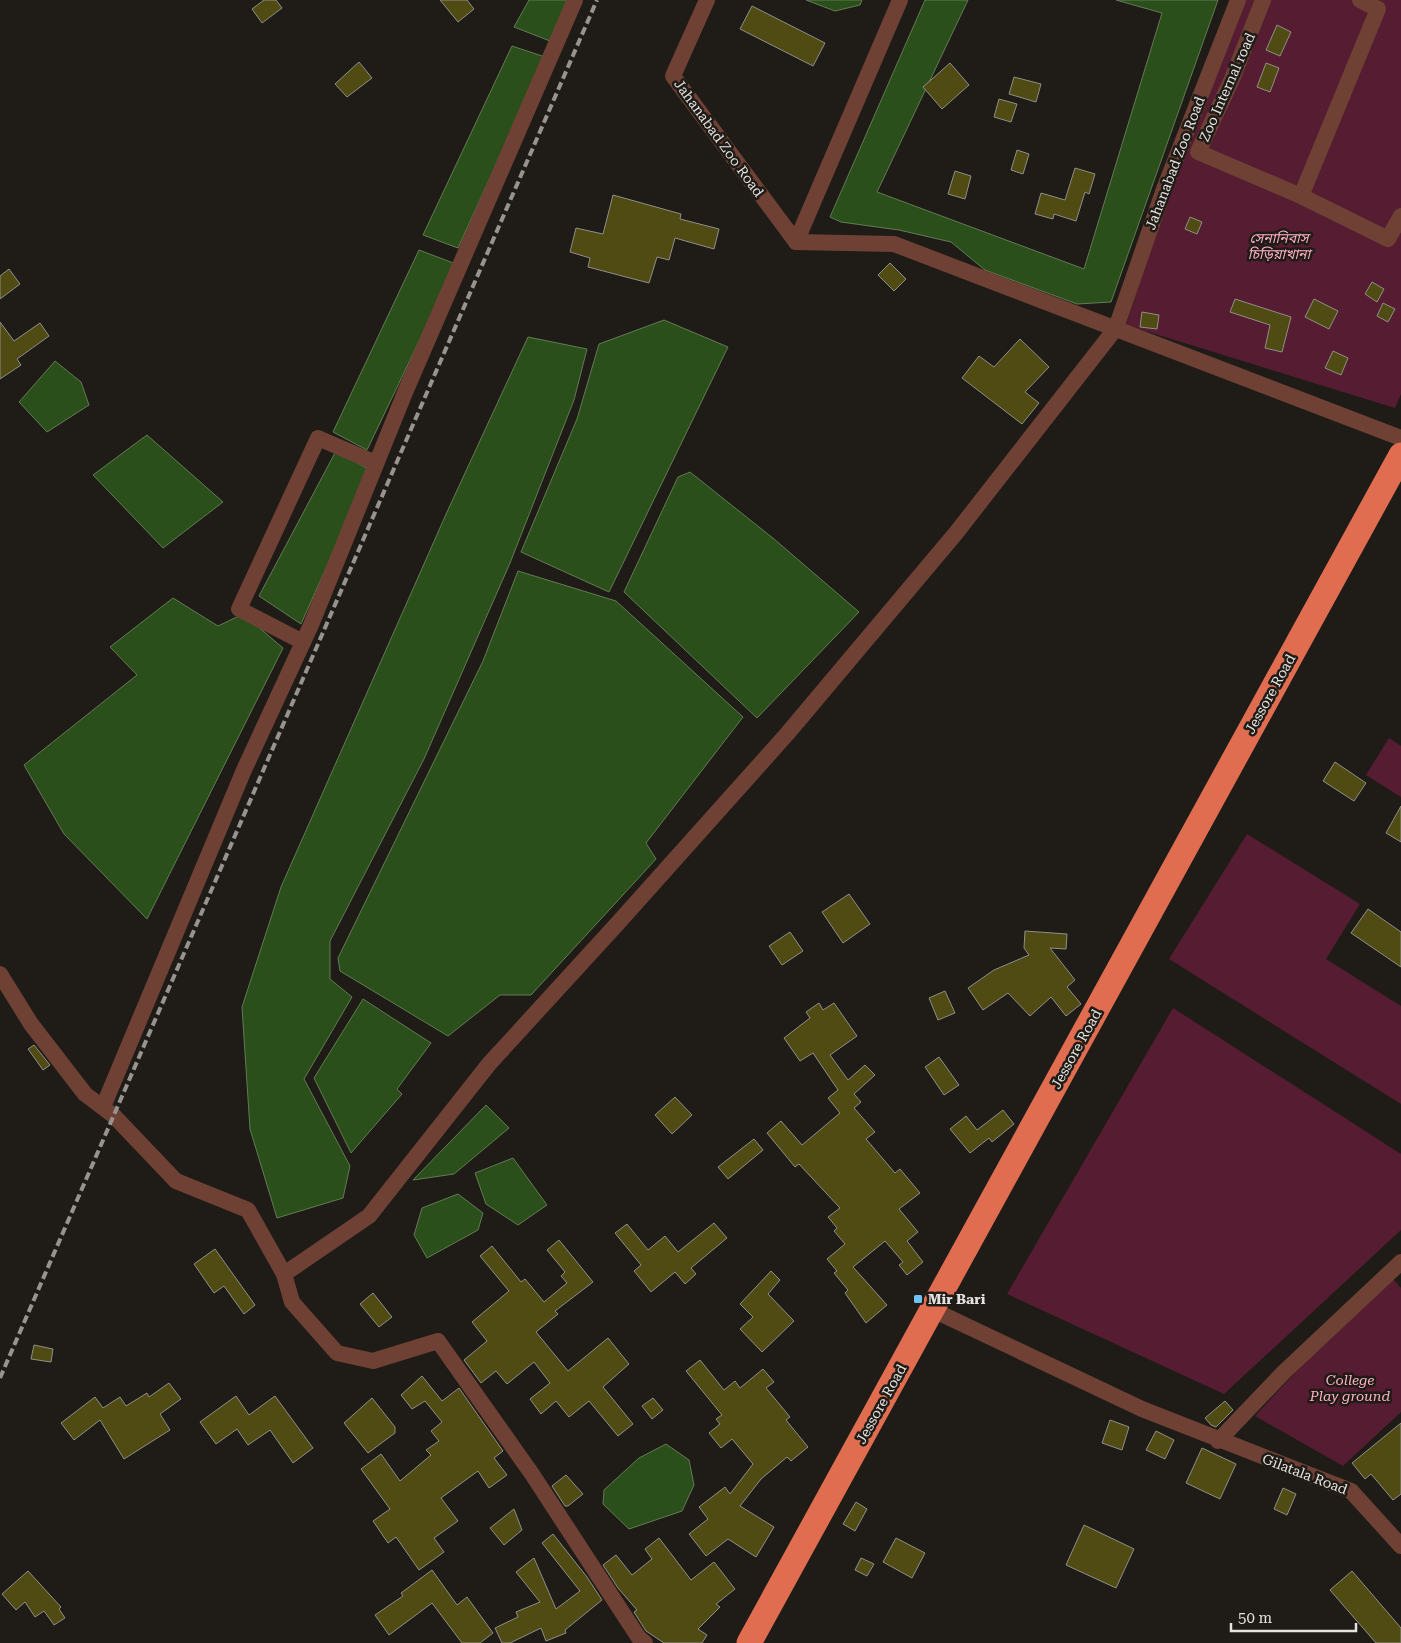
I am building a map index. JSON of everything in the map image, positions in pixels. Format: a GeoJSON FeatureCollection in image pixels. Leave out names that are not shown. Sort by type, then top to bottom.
{"type":"FeatureCollection","features":[{"type":"Feature","properties":{"kind":"highway","name":"Jessore Road"},"geometry":{"type":"LineString","coordinates":[[748,1643],[933,1310],[1401,455]]}},
{"type":"Feature","properties":{"kind":"street"},"geometry":{"type":"LineString","coordinates":[[103,1107],[244,770],[303,642],[376,463],[575,0]]}},
{"type":"Feature","properties":{"kind":"street","name":"Jahanabad Zoo Road"},"geometry":{"type":"LineString","coordinates":[[707,0],[673,76],[796,242]]}},
{"type":"Feature","properties":{"kind":"street"},"geometry":{"type":"LineString","coordinates":[[900,0],[796,242],[894,244],[1401,438]]}},
{"type":"Feature","properties":{"kind":"street","name":"Jahanabad Zoo Road"},"geometry":{"type":"LineString","coordinates":[[284,1274],[369,1216],[489,1064],[794,726],[956,533],[1116,328],[1164,189],[1238,0]]}},
{"type":"Feature","properties":{"kind":"street","name":"Zoo Internal road"},"geometry":{"type":"LineString","coordinates":[[1263,0],[1232,79],[1198,152],[1301,196],[1388,239],[1401,216]]}},
{"type":"Feature","properties":{"kind":"street"},"geometry":{"type":"LineString","coordinates":[[1301,196],[1380,4],[1360,0]]}},
{"type":"Feature","properties":{"kind":"street"},"geometry":{"type":"LineString","coordinates":[[303,642],[239,609],[318,438],[376,463]]}},
{"type":"Feature","properties":{"kind":"street"},"geometry":{"type":"LineString","coordinates":[[0,974],[31,1024],[85,1094],[103,1107],[176,1181],[248,1210],[284,1274],[292,1302],[337,1353],[373,1361],[438,1342],[532,1474],[639,1638],[645,1643]]}},
{"type":"Feature","properties":{"kind":"street"},"geometry":{"type":"LineString","coordinates":[[1218,1440],[1284,1372],[1398,1270]]}},
{"type":"Feature","properties":{"kind":"street","name":"Gilatala Road"},"geometry":{"type":"LineString","coordinates":[[933,1310],[1142,1409],[1351,1491],[1401,1546]]}},
{"type":"Feature","properties":{"kind":"green space","name":"সেনানিবাস চিড়িয়াখানা"},"geometry":{"type":"Polygon","coordinates":[[[1232,0],[1401,0],[1401,394],[1395,408],[1126,325],[1232,0]]]}},
{"type":"Feature","properties":{"kind":"green space"},"geometry":{"type":"Polygon","coordinates":[[[1389,738],[1401,746],[1401,797],[1366,775],[1389,738]]]}},
{"type":"Feature","properties":{"kind":"green space"},"geometry":{"type":"Polygon","coordinates":[[[1247,834],[1360,904],[1326,959],[1401,1006],[1401,1104],[1169,959],[1247,834]]]}},
{"type":"Feature","properties":{"kind":"green space"},"geometry":{"type":"Polygon","coordinates":[[[1173,1008],[1401,1154],[1401,1230],[1224,1394],[1007,1294],[1173,1008]]]}},
{"type":"Feature","properties":{"kind":"green space","name":"College Play ground"},"geometry":{"type":"Polygon","coordinates":[[[1388,1273],[1401,1288],[1401,1412],[1343,1466],[1255,1416],[1388,1273]]]}},
{"type":"Feature","properties":{"kind":"shaded area"},"geometry":{"type":"Polygon","coordinates":[[[529,0],[567,0],[550,41],[514,27],[529,0]]]}},
{"type":"Feature","properties":{"kind":"shaded area"},"geometry":{"type":"Polygon","coordinates":[[[806,0],[862,0],[860,5],[835,11],[806,0]]]}},
{"type":"Feature","properties":{"kind":"shaded area"},"geometry":{"type":"Polygon","coordinates":[[[925,0],[968,0],[877,192],[1084,269],[1162,13],[1116,0],[1218,0],[1111,302],[1077,304],[985,270],[951,242],[899,230],[841,222],[830,217],[925,0]]]}},
{"type":"Feature","properties":{"kind":"shaded area"},"geometry":{"type":"Polygon","coordinates":[[[512,46],[545,57],[458,248],[423,235],[512,46]]]}},
{"type":"Feature","properties":{"kind":"shaded area"},"geometry":{"type":"Polygon","coordinates":[[[419,250],[456,264],[367,450],[333,432],[419,250]]]}},
{"type":"Feature","properties":{"kind":"shaded area"},"geometry":{"type":"Polygon","coordinates":[[[664,320],[728,347],[609,592],[521,552],[577,419],[599,344],[664,320]]]}},
{"type":"Feature","properties":{"kind":"shaded area"},"geometry":{"type":"Polygon","coordinates":[[[528,337],[587,349],[574,400],[510,563],[424,759],[330,941],[330,979],[352,997],[304,1079],[350,1166],[343,1198],[277,1218],[250,1129],[242,1007],[281,887],[447,512],[528,337]]]}},
{"type":"Feature","properties":{"kind":"shaded area"},"geometry":{"type":"Polygon","coordinates":[[[55,361],[81,382],[89,405],[47,432],[19,402],[55,361]]]}},
{"type":"Feature","properties":{"kind":"shaded area"},"geometry":{"type":"Polygon","coordinates":[[[147,435],[223,502],[163,548],[93,475],[147,435]]]}},
{"type":"Feature","properties":{"kind":"shaded area"},"geometry":{"type":"Polygon","coordinates":[[[336,451],[370,470],[301,624],[259,596],[336,451]]]}},
{"type":"Feature","properties":{"kind":"shaded area"},"geometry":{"type":"Polygon","coordinates":[[[690,472],[774,539],[859,612],[757,718],[624,592],[678,477],[690,472]]]}},
{"type":"Feature","properties":{"kind":"shaded area"},"geometry":{"type":"Polygon","coordinates":[[[518,571],[616,601],[743,717],[646,843],[656,859],[531,995],[500,995],[448,1036],[340,971],[338,958],[483,661],[518,571]]]}},
{"type":"Feature","properties":{"kind":"shaded area"},"geometry":{"type":"Polygon","coordinates":[[[173,598],[218,626],[243,614],[283,648],[147,919],[64,834],[24,765],[137,675],[110,647],[173,598]]]}},
{"type":"Feature","properties":{"kind":"shaded area"},"geometry":{"type":"Polygon","coordinates":[[[363,999],[431,1043],[397,1089],[402,1094],[351,1153],[314,1078],[363,999]]]}},
{"type":"Feature","properties":{"kind":"shaded area"},"geometry":{"type":"Polygon","coordinates":[[[486,1105],[509,1128],[454,1174],[413,1180],[486,1105]]]}},
{"type":"Feature","properties":{"kind":"shaded area"},"geometry":{"type":"Polygon","coordinates":[[[513,1158],[547,1205],[518,1225],[486,1204],[475,1173],[513,1158]]]}},
{"type":"Feature","properties":{"kind":"shaded area"},"geometry":{"type":"Polygon","coordinates":[[[458,1194],[483,1213],[478,1230],[427,1258],[414,1235],[422,1208],[458,1194]]]}},
{"type":"Feature","properties":{"kind":"shaded area"},"geometry":{"type":"Polygon","coordinates":[[[666,1444],[689,1460],[694,1485],[682,1511],[629,1529],[603,1504],[604,1490],[639,1458],[666,1444]]]}},
{"type":"Feature","properties":{"kind":"building"},"geometry":{"type":"Polygon","coordinates":[[[264,0],[276,0],[282,8],[262,23],[252,9],[264,0]]]}},
{"type":"Feature","properties":{"kind":"building"},"geometry":{"type":"Polygon","coordinates":[[[440,0],[467,0],[474,9],[458,22],[440,0]]]}},
{"type":"Feature","properties":{"kind":"building"},"geometry":{"type":"Polygon","coordinates":[[[752,6],[825,43],[813,66],[740,29],[752,6]]]}},
{"type":"Feature","properties":{"kind":"building"},"geometry":{"type":"Polygon","coordinates":[[[1277,25],[1291,32],[1280,56],[1266,50],[1277,25]]]}},
{"type":"Feature","properties":{"kind":"building"},"geometry":{"type":"Polygon","coordinates":[[[359,62],[372,78],[347,97],[335,84],[359,62]]]}},
{"type":"Feature","properties":{"kind":"building"},"geometry":{"type":"Polygon","coordinates":[[[950,63],[969,85],[942,109],[923,87],[950,63]]]}},
{"type":"Feature","properties":{"kind":"building"},"geometry":{"type":"Polygon","coordinates":[[[1266,63],[1279,68],[1270,92],[1257,87],[1266,63]]]}},
{"type":"Feature","properties":{"kind":"building"},"geometry":{"type":"Polygon","coordinates":[[[1014,77],[1041,84],[1036,102],[1009,94],[1014,77]]]}},
{"type":"Feature","properties":{"kind":"building"},"geometry":{"type":"Polygon","coordinates":[[[999,99],[1017,104],[1011,122],[994,117],[999,99]]]}},
{"type":"Feature","properties":{"kind":"building"},"geometry":{"type":"Polygon","coordinates":[[[1017,150],[1029,154],[1023,174],[1011,170],[1017,150]]]}},
{"type":"Feature","properties":{"kind":"building"},"geometry":{"type":"Polygon","coordinates":[[[1075,168],[1095,174],[1089,194],[1085,192],[1076,221],[1054,214],[1053,219],[1035,214],[1041,193],[1065,200],[1075,168]]]}},
{"type":"Feature","properties":{"kind":"building"},"geometry":{"type":"Polygon","coordinates":[[[955,171],[971,176],[965,199],[948,194],[955,171]]]}},
{"type":"Feature","properties":{"kind":"building"},"geometry":{"type":"Polygon","coordinates":[[[613,195],[681,214],[680,219],[719,229],[714,249],[675,238],[669,260],[657,257],[649,283],[588,267],[590,258],[570,252],[576,228],[603,234],[613,195]]]}},
{"type":"Feature","properties":{"kind":"building"},"geometry":{"type":"Polygon","coordinates":[[[1190,217],[1202,222],[1197,234],[1185,229],[1190,217]]]}},
{"type":"Feature","properties":{"kind":"building"},"geometry":{"type":"Polygon","coordinates":[[[890,263],[906,279],[894,291],[878,275],[890,263]]]}},
{"type":"Feature","properties":{"kind":"building"},"geometry":{"type":"Polygon","coordinates":[[[9,269],[20,284],[0,299],[0,276],[9,269]]]}},
{"type":"Feature","properties":{"kind":"building"},"geometry":{"type":"Polygon","coordinates":[[[1372,282],[1384,289],[1377,302],[1365,294],[1372,282]]]}},
{"type":"Feature","properties":{"kind":"building"},"geometry":{"type":"Polygon","coordinates":[[[1235,299],[1291,317],[1282,352],[1265,348],[1270,325],[1230,312],[1235,299]]]}},
{"type":"Feature","properties":{"kind":"building"},"geometry":{"type":"Polygon","coordinates":[[[1314,299],[1338,311],[1329,329],[1305,317],[1314,299]]]}},
{"type":"Feature","properties":{"kind":"building"},"geometry":{"type":"Polygon","coordinates":[[[1383,303],[1395,309],[1388,322],[1377,316],[1383,303]]]}},
{"type":"Feature","properties":{"kind":"building"},"geometry":{"type":"Polygon","coordinates":[[[1142,312],[1159,315],[1157,329],[1140,327],[1142,312]]]}},
{"type":"Feature","properties":{"kind":"building"},"geometry":{"type":"Polygon","coordinates":[[[0,322],[14,341],[40,323],[49,336],[17,359],[21,365],[0,379],[0,322]]]}},
{"type":"Feature","properties":{"kind":"building"},"geometry":{"type":"Polygon","coordinates":[[[1020,339],[1049,367],[1025,392],[1039,403],[1022,424],[962,378],[979,356],[994,367],[1020,339]]]}},
{"type":"Feature","properties":{"kind":"building"},"geometry":{"type":"Polygon","coordinates":[[[1333,351],[1348,358],[1341,375],[1325,368],[1333,351]]]}},
{"type":"Feature","properties":{"kind":"building"},"geometry":{"type":"Polygon","coordinates":[[[1335,762],[1366,783],[1354,801],[1323,781],[1335,762]]]}},
{"type":"Feature","properties":{"kind":"building"},"geometry":{"type":"Polygon","coordinates":[[[1401,806],[1401,842],[1386,833],[1401,806]]]}},
{"type":"Feature","properties":{"kind":"building"},"geometry":{"type":"Polygon","coordinates":[[[849,894],[870,924],[843,943],[822,912],[849,894]]]}},
{"type":"Feature","properties":{"kind":"building"},"geometry":{"type":"Polygon","coordinates":[[[1368,909],[1401,932],[1401,967],[1351,933],[1368,909]]]}},
{"type":"Feature","properties":{"kind":"building"},"geometry":{"type":"Polygon","coordinates":[[[1025,931],[1067,934],[1066,949],[1050,948],[1075,980],[1067,987],[1081,1004],[1066,1016],[1051,997],[1030,1016],[1008,993],[983,1010],[968,988],[994,970],[1029,955],[1024,948],[1025,931]]]}},
{"type":"Feature","properties":{"kind":"building"},"geometry":{"type":"Polygon","coordinates":[[[790,932],[803,951],[782,965],[769,946],[790,932]]]}},
{"type":"Feature","properties":{"kind":"building"},"geometry":{"type":"Polygon","coordinates":[[[945,991],[955,1013],[938,1020],[929,998],[945,991]]]}},
{"type":"Feature","properties":{"kind":"building"},"geometry":{"type":"Polygon","coordinates":[[[819,1003],[823,1010],[834,1003],[857,1036],[830,1055],[848,1080],[865,1065],[875,1075],[854,1094],[861,1102],[854,1108],[875,1132],[866,1139],[895,1173],[900,1169],[920,1193],[899,1209],[918,1232],[907,1241],[923,1262],[907,1275],[899,1265],[903,1262],[885,1241],[853,1267],[887,1305],[866,1323],[845,1293],[848,1290],[834,1273],[837,1271],[827,1259],[845,1244],[834,1231],[837,1228],[828,1217],[840,1208],[799,1164],[795,1167],[767,1133],[781,1121],[802,1145],[840,1113],[828,1098],[838,1090],[813,1053],[800,1061],[784,1038],[810,1018],[806,1012],[819,1003]]]}},
{"type":"Feature","properties":{"kind":"building"},"geometry":{"type":"Polygon","coordinates":[[[34,1045],[50,1065],[43,1070],[28,1049],[34,1045]]]}},
{"type":"Feature","properties":{"kind":"building"},"geometry":{"type":"Polygon","coordinates":[[[939,1057],[959,1085],[944,1095],[925,1067],[939,1057]]]}},
{"type":"Feature","properties":{"kind":"building"},"geometry":{"type":"Polygon","coordinates":[[[675,1097],[692,1115],[672,1134],[655,1115],[675,1097]]]}},
{"type":"Feature","properties":{"kind":"building"},"geometry":{"type":"Polygon","coordinates":[[[1003,1110],[1014,1124],[992,1142],[989,1138],[970,1153],[950,1129],[966,1116],[977,1130],[1003,1110]]]}},
{"type":"Feature","properties":{"kind":"building"},"geometry":{"type":"Polygon","coordinates":[[[754,1139],[763,1150],[728,1179],[718,1167],[754,1139]]]}},
{"type":"Feature","properties":{"kind":"building"},"geometry":{"type":"Polygon","coordinates":[[[714,1223],[727,1238],[691,1268],[696,1274],[685,1284],[675,1272],[651,1292],[634,1271],[641,1265],[615,1233],[627,1224],[648,1250],[665,1236],[678,1252],[714,1223]]]}},
{"type":"Feature","properties":{"kind":"building"},"geometry":{"type":"Polygon","coordinates":[[[559,1240],[593,1282],[555,1311],[558,1314],[536,1332],[568,1371],[608,1338],[629,1364],[603,1387],[633,1424],[618,1436],[589,1401],[569,1417],[556,1401],[541,1414],[530,1399],[550,1383],[534,1362],[507,1384],[496,1371],[481,1383],[464,1360],[487,1341],[472,1322],[509,1291],[480,1256],[492,1246],[521,1282],[525,1279],[544,1302],[567,1283],[561,1276],[565,1272],[547,1250],[559,1240]]]}},
{"type":"Feature","properties":{"kind":"building"},"geometry":{"type":"Polygon","coordinates":[[[215,1249],[255,1305],[244,1314],[224,1286],[214,1293],[194,1264],[215,1249]]]}},
{"type":"Feature","properties":{"kind":"building"},"geometry":{"type":"Polygon","coordinates":[[[771,1271],[780,1280],[768,1294],[794,1321],[762,1352],[740,1329],[753,1317],[740,1304],[771,1271]]]}},
{"type":"Feature","properties":{"kind":"building"},"geometry":{"type":"Polygon","coordinates":[[[373,1293],[392,1317],[379,1327],[360,1304],[373,1293]]]}},
{"type":"Feature","properties":{"kind":"building"},"geometry":{"type":"Polygon","coordinates":[[[34,1345],[53,1349],[51,1362],[31,1359],[34,1345]]]}},
{"type":"Feature","properties":{"kind":"building"},"geometry":{"type":"Polygon","coordinates":[[[700,1360],[724,1390],[735,1381],[740,1388],[763,1369],[774,1382],[766,1388],[790,1417],[786,1420],[808,1447],[791,1461],[787,1457],[761,1479],[740,1506],[774,1527],[756,1557],[728,1539],[706,1556],[689,1534],[708,1519],[699,1507],[725,1487],[730,1494],[753,1464],[732,1439],[721,1448],[709,1433],[720,1424],[716,1419],[722,1415],[686,1371],[700,1360]]]}},
{"type":"Feature","properties":{"kind":"building"},"geometry":{"type":"Polygon","coordinates":[[[422,1376],[442,1401],[459,1388],[503,1451],[494,1458],[507,1475],[489,1488],[478,1471],[441,1498],[458,1521],[434,1538],[444,1552],[419,1570],[396,1537],[388,1543],[373,1521],[390,1509],[361,1469],[381,1454],[400,1481],[431,1455],[426,1450],[439,1441],[431,1431],[442,1422],[425,1401],[412,1409],[401,1395],[422,1376]]]}},
{"type":"Feature","properties":{"kind":"building"},"geometry":{"type":"Polygon","coordinates":[[[169,1383],[181,1399],[160,1414],[170,1430],[124,1459],[100,1420],[74,1440],[61,1423],[95,1397],[103,1408],[120,1397],[126,1406],[147,1393],[149,1397],[169,1383]]]}},
{"type":"Feature","properties":{"kind":"building"},"geometry":{"type":"Polygon","coordinates":[[[236,1396],[249,1415],[275,1396],[313,1448],[293,1463],[270,1430],[248,1445],[237,1429],[216,1444],[200,1422],[236,1396]]]}},
{"type":"Feature","properties":{"kind":"building"},"geometry":{"type":"Polygon","coordinates":[[[372,1398],[395,1427],[395,1433],[368,1453],[344,1423],[372,1398]]]}},
{"type":"Feature","properties":{"kind":"building"},"geometry":{"type":"Polygon","coordinates":[[[653,1398],[663,1410],[652,1419],[642,1406],[653,1398]]]}},
{"type":"Feature","properties":{"kind":"building"},"geometry":{"type":"Polygon","coordinates":[[[1225,1401],[1233,1410],[1216,1427],[1211,1425],[1205,1418],[1225,1401]]]}},
{"type":"Feature","properties":{"kind":"building"},"geometry":{"type":"Polygon","coordinates":[[[1110,1420],[1129,1427],[1122,1450],[1102,1443],[1110,1420]]]}},
{"type":"Feature","properties":{"kind":"building"},"geometry":{"type":"Polygon","coordinates":[[[1401,1423],[1401,1494],[1393,1500],[1371,1474],[1365,1479],[1352,1463],[1401,1423]]]}},
{"type":"Feature","properties":{"kind":"building"},"geometry":{"type":"Polygon","coordinates":[[[1156,1431],[1174,1440],[1165,1459],[1146,1450],[1156,1431]]]}},
{"type":"Feature","properties":{"kind":"building"},"geometry":{"type":"Polygon","coordinates":[[[1202,1448],[1236,1464],[1220,1499],[1186,1483],[1202,1448]]]}},
{"type":"Feature","properties":{"kind":"building"},"geometry":{"type":"Polygon","coordinates":[[[566,1475],[583,1494],[568,1506],[565,1506],[552,1486],[566,1475]]]}},
{"type":"Feature","properties":{"kind":"building"},"geometry":{"type":"Polygon","coordinates":[[[1283,1488],[1296,1494],[1287,1515],[1274,1509],[1283,1488]]]}},
{"type":"Feature","properties":{"kind":"building"},"geometry":{"type":"Polygon","coordinates":[[[856,1502],[867,1509],[855,1531],[843,1524],[856,1502]]]}},
{"type":"Feature","properties":{"kind":"building"},"geometry":{"type":"Polygon","coordinates":[[[514,1509],[522,1530],[504,1545],[490,1528],[514,1509]]]}},
{"type":"Feature","properties":{"kind":"building"},"geometry":{"type":"Polygon","coordinates":[[[1084,1525],[1134,1549],[1116,1588],[1066,1565],[1084,1525]]]}},
{"type":"Feature","properties":{"kind":"building"},"geometry":{"type":"Polygon","coordinates":[[[553,1534],[587,1577],[602,1600],[565,1630],[566,1633],[546,1641],[541,1628],[510,1643],[502,1643],[495,1628],[518,1617],[516,1612],[540,1602],[516,1572],[534,1558],[556,1609],[580,1591],[542,1543],[553,1534]]]}},
{"type":"Feature","properties":{"kind":"building"},"geometry":{"type":"Polygon","coordinates":[[[659,1538],[691,1580],[714,1562],[735,1589],[716,1604],[720,1607],[698,1629],[707,1635],[702,1643],[664,1643],[646,1631],[634,1612],[637,1610],[618,1588],[603,1565],[616,1555],[632,1575],[652,1559],[645,1549],[659,1538]]]}},
{"type":"Feature","properties":{"kind":"building"},"geometry":{"type":"Polygon","coordinates":[[[896,1538],[925,1553],[912,1578],[883,1562],[896,1538]]]}},
{"type":"Feature","properties":{"kind":"building"},"geometry":{"type":"Polygon","coordinates":[[[861,1558],[874,1564],[867,1576],[855,1570],[861,1558]]]}},
{"type":"Feature","properties":{"kind":"building"},"geometry":{"type":"Polygon","coordinates":[[[432,1570],[457,1605],[467,1597],[493,1633],[480,1643],[462,1643],[432,1603],[389,1635],[375,1615],[403,1596],[401,1593],[432,1570]]]}},
{"type":"Feature","properties":{"kind":"building"},"geometry":{"type":"Polygon","coordinates":[[[28,1571],[61,1607],[59,1609],[65,1618],[54,1625],[44,1611],[35,1617],[25,1602],[16,1610],[2,1594],[28,1571]]]}},
{"type":"Feature","properties":{"kind":"building"},"geometry":{"type":"Polygon","coordinates":[[[1352,1571],[1401,1628],[1401,1643],[1376,1643],[1330,1590],[1352,1571]]]}},
{"type":"Feature","properties":{"kind":"railway"},"geometry":{"type":"LineString","coordinates":[[0,1378],[597,0]]}},
{"type":"Feature","properties":{"kind":"place","name":"Mir Bari"},"geometry":{"type":"Point","coordinates":[918,1299]}}]}
